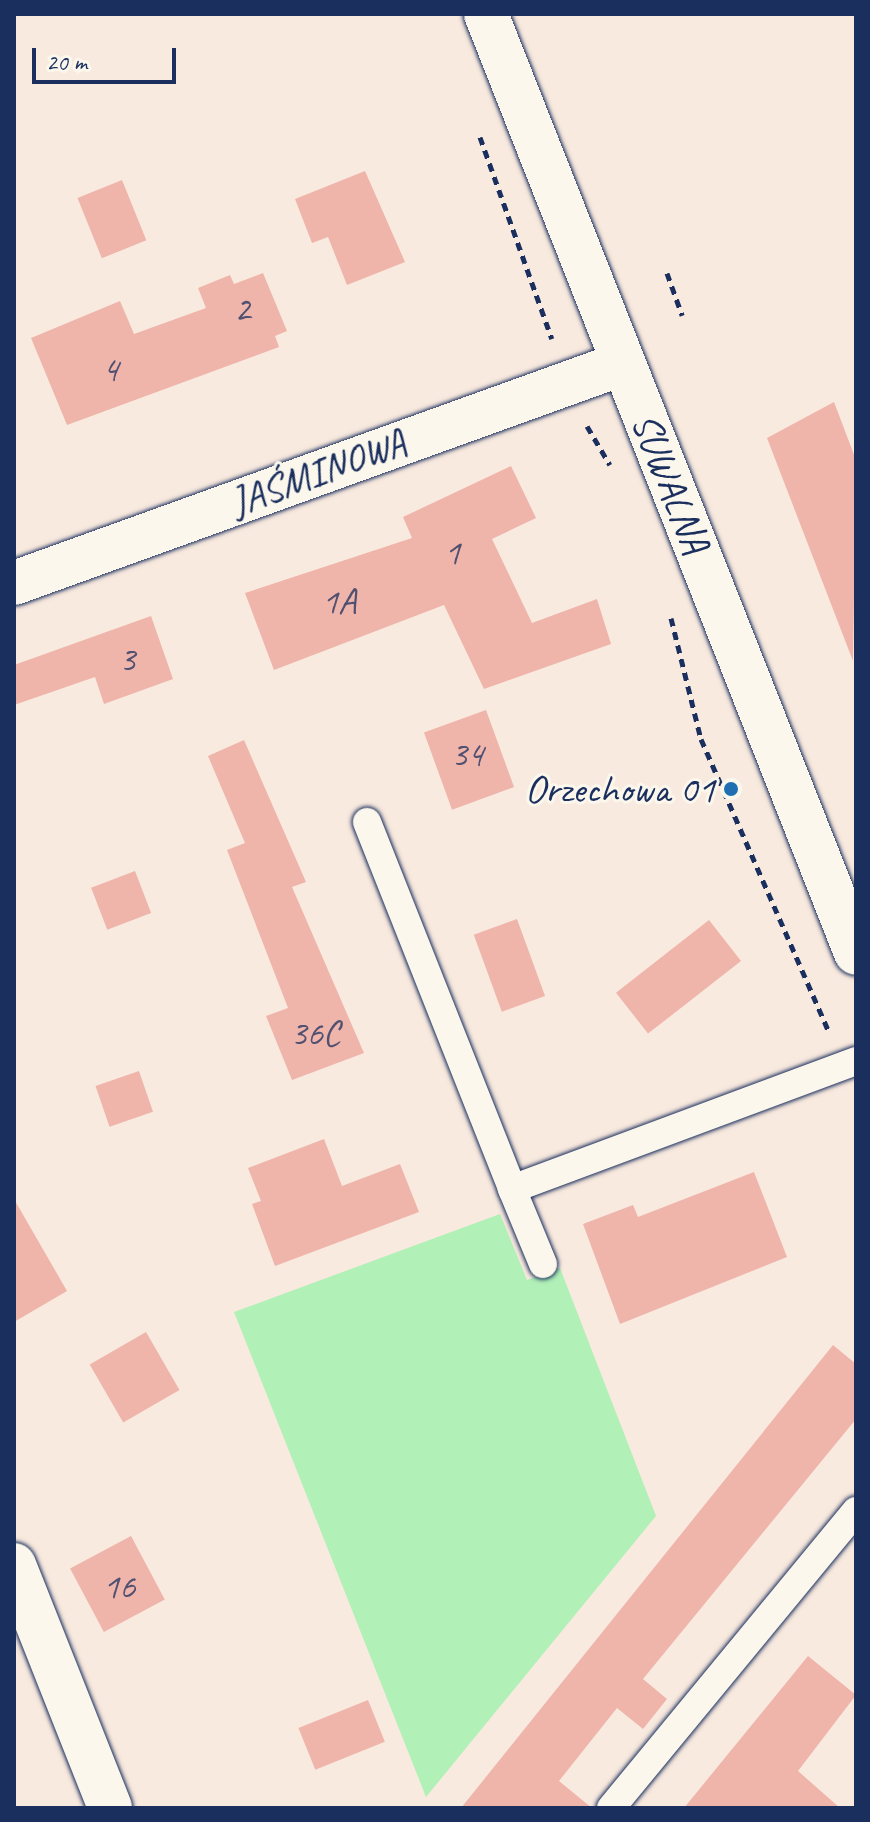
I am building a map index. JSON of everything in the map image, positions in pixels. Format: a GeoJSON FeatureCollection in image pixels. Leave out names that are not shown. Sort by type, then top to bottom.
{"type":"FeatureCollection","features":[{"type":"Feature","properties":{"kind":"street","name":"SUWALNA"},"geometry":{"type":"LineString","coordinates":[[486,14],[856,953]]}},
{"type":"Feature","properties":{"kind":"street","name":"JAŚMINOWA"},"geometry":{"type":"LineString","coordinates":[[14,583],[624,363]]}},
{"type":"Feature","properties":{"kind":"street"},"geometry":{"type":"LineString","coordinates":[[14,1565],[110,1808]]}},
{"type":"Feature","properties":{"kind":"lane"},"geometry":{"type":"LineString","coordinates":[[367,822],[543,1264]]}},
{"type":"Feature","properties":{"kind":"lane"},"geometry":{"type":"LineString","coordinates":[[512,1189],[849,1064]]}},
{"type":"Feature","properties":{"kind":"lane"},"geometry":{"type":"LineString","coordinates":[[611,1808],[856,1511]]}},
{"type":"Feature","properties":{"kind":"path"},"geometry":{"type":"LineString","coordinates":[[667,273],[682,315]]}},
{"type":"Feature","properties":{"kind":"path"},"geometry":{"type":"LineString","coordinates":[[585,422],[617,474]]}},
{"type":"Feature","properties":{"kind":"path"},"geometry":{"type":"LineString","coordinates":[[667,604],[701,739],[849,1064]]}},
{"type":"Feature","properties":{"kind":"green space"},"geometry":{"type":"Polygon","coordinates":[[[500,1214],[527,1280],[560,1268],[656,1516],[426,1797],[234,1312],[500,1214]]]}},
{"type":"Feature","properties":{"kind":"building"},"geometry":{"type":"Polygon","coordinates":[[[365,171],[405,262],[347,285],[328,237],[312,243],[295,199],[365,171]]]}},
{"type":"Feature","properties":{"kind":"building"},"geometry":{"type":"Polygon","coordinates":[[[122,180],[146,240],[102,258],[77,198],[122,180]]]}},
{"type":"Feature","properties":{"kind":"building"},"geometry":{"type":"Polygon","coordinates":[[[263,273],[287,331],[275,336],[279,347],[67,425],[31,338],[120,301],[134,334],[206,308],[198,288],[230,275],[234,284],[263,273]]]}},
{"type":"Feature","properties":{"kind":"building"},"geometry":{"type":"Polygon","coordinates":[[[834,402],[856,460],[853,661],[767,438],[834,402]]]}},
{"type":"Feature","properties":{"kind":"building"},"geometry":{"type":"Polygon","coordinates":[[[511,466],[536,518],[492,539],[532,623],[597,599],[611,644],[484,689],[444,605],[274,670],[245,593],[412,538],[403,517],[511,466]]]}},
{"type":"Feature","properties":{"kind":"building"},"geometry":{"type":"Polygon","coordinates":[[[151,616],[173,679],[104,704],[95,677],[14,705],[14,665],[151,616]]]}},
{"type":"Feature","properties":{"kind":"building"},"geometry":{"type":"Polygon","coordinates":[[[486,710],[514,787],[452,810],[424,733],[486,710]]]}},
{"type":"Feature","properties":{"kind":"building"},"geometry":{"type":"Polygon","coordinates":[[[244,740],[306,882],[292,887],[364,1053],[292,1080],[266,1016],[288,1008],[227,850],[245,843],[208,756],[244,740]]]}},
{"type":"Feature","properties":{"kind":"building"},"geometry":{"type":"Polygon","coordinates":[[[135,871],[151,913],[107,930],[91,888],[135,871]]]}},
{"type":"Feature","properties":{"kind":"building"},"geometry":{"type":"Polygon","coordinates":[[[517,919],[545,996],[502,1012],[474,935],[517,919]]]}},
{"type":"Feature","properties":{"kind":"building"},"geometry":{"type":"Polygon","coordinates":[[[709,920],[741,961],[648,1034],[616,993],[709,920]]]}},
{"type":"Feature","properties":{"kind":"building"},"geometry":{"type":"Polygon","coordinates":[[[139,1071],[153,1112],[110,1127],[96,1086],[139,1071]]]}},
{"type":"Feature","properties":{"kind":"building"},"geometry":{"type":"Polygon","coordinates":[[[324,1139],[342,1186],[400,1164],[419,1212],[275,1266],[252,1204],[261,1201],[248,1168],[324,1139]]]}},
{"type":"Feature","properties":{"kind":"building"},"geometry":{"type":"Polygon","coordinates":[[[754,1172],[787,1257],[620,1324],[583,1224],[633,1205],[638,1217],[754,1172]]]}},
{"type":"Feature","properties":{"kind":"building"},"geometry":{"type":"Polygon","coordinates":[[[14,1199],[67,1291],[14,1322],[14,1199]]]}},
{"type":"Feature","properties":{"kind":"building"},"geometry":{"type":"Polygon","coordinates":[[[146,1332],[180,1390],[123,1423],[90,1364],[146,1332]]]}},
{"type":"Feature","properties":{"kind":"building"},"geometry":{"type":"Polygon","coordinates":[[[833,1345],[856,1364],[856,1419],[643,1679],[667,1699],[643,1729],[617,1708],[559,1781],[592,1808],[461,1808],[833,1345]]]}},
{"type":"Feature","properties":{"kind":"building"},"geometry":{"type":"Polygon","coordinates":[[[131,1536],[165,1600],[104,1632],[70,1568],[131,1536]]]}},
{"type":"Feature","properties":{"kind":"building"},"geometry":{"type":"Polygon","coordinates":[[[808,1656],[856,1695],[798,1771],[840,1808],[684,1808],[808,1656]]]}},
{"type":"Feature","properties":{"kind":"building"},"geometry":{"type":"Polygon","coordinates":[[[368,1700],[385,1742],[315,1770],[298,1728],[368,1700]]]}},
{"type":"Feature","properties":{"kind":"place","name":"Orzechowa 01"},"geometry":{"type":"Point","coordinates":[731,789]}}]}
